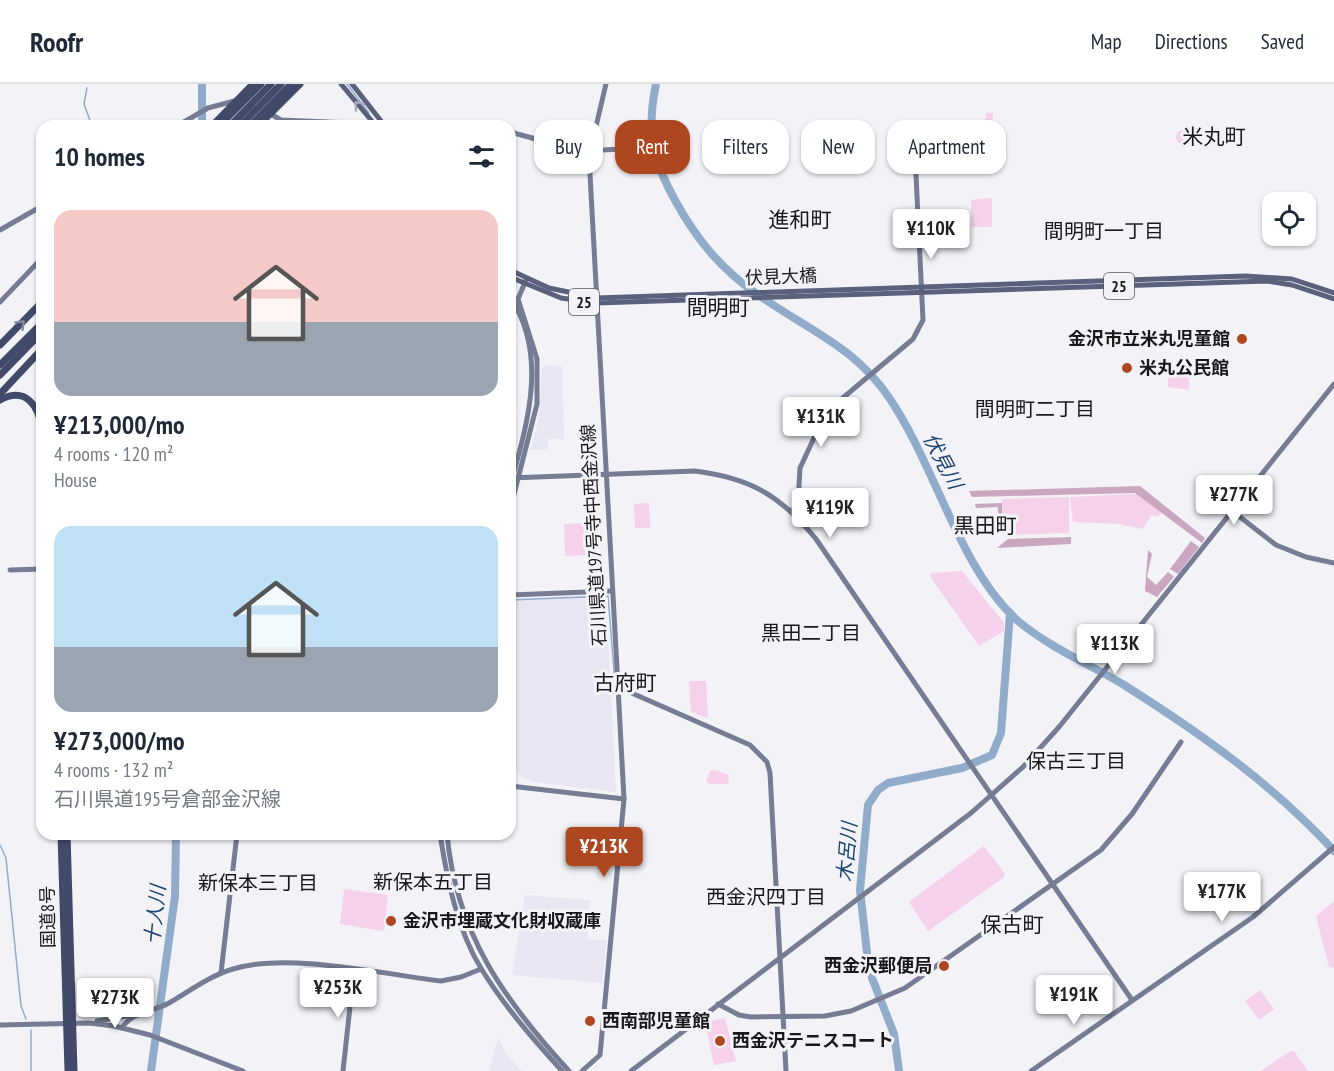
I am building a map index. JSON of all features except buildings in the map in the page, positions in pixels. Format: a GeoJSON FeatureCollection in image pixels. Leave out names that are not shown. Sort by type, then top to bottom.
{"type":"FeatureCollection","features":[{"type":"Feature","properties":{"kind":"highway"},"geometry":{"type":"LineString","coordinates":[[221,120],[253,84]]}},
{"type":"Feature","properties":{"kind":"highway"},"geometry":{"type":"LineString","coordinates":[[221,120],[261,84]]}},
{"type":"Feature","properties":{"kind":"highway"},"geometry":{"type":"LineString","coordinates":[[236,120],[271,84]]}},
{"type":"Feature","properties":{"kind":"highway"},"geometry":{"type":"LineString","coordinates":[[246,120],[281,84]]}},
{"type":"Feature","properties":{"kind":"highway"},"geometry":{"type":"LineString","coordinates":[[256,120],[291,84]]}},
{"type":"Feature","properties":{"kind":"highway"},"geometry":{"type":"LineString","coordinates":[[264,120],[300,84]]}},
{"type":"Feature","properties":{"kind":"highway"},"geometry":{"type":"LineString","coordinates":[[0,345],[36,308]]}},
{"type":"Feature","properties":{"kind":"highway"},"geometry":{"type":"LineString","coordinates":[[0,375],[36,330]]}},
{"type":"Feature","properties":{"kind":"highway"},"geometry":{"type":"LineString","coordinates":[[0,365],[36,337]]}},
{"type":"Feature","properties":{"kind":"highway"},"geometry":{"type":"LineString","coordinates":[[0,394],[36,356]]}},
{"type":"Feature","properties":{"kind":"highway"},"geometry":{"type":"LineString","coordinates":[[0,400],[15,394],[30,399],[36,407]]}},
{"type":"Feature","properties":{"kind":"highway","name":"国道8号"},"geometry":{"type":"LineString","coordinates":[[61,840],[74,1071]]}},
{"type":"Feature","properties":{"kind":"highway","name":"国道8号"},"geometry":{"type":"LineString","coordinates":[[67,840],[70,1024],[68,1071]]}},
{"type":"Feature","properties":{"kind":"main road"},"geometry":{"type":"LineString","coordinates":[[341,84],[371,120]]}},
{"type":"Feature","properties":{"kind":"main road"},"geometry":{"type":"LineString","coordinates":[[352,84],[380,120]]}},
{"type":"Feature","properties":{"kind":"main road","name":"25"},"geometry":{"type":"LineString","coordinates":[[516,274],[525,281]]}},
{"type":"Feature","properties":{"kind":"main road","name":"25"},"geometry":{"type":"LineString","coordinates":[[921,290],[1271,276],[1312,284],[1334,293]]}},
{"type":"Feature","properties":{"kind":"main road","name":"25"},"geometry":{"type":"LineString","coordinates":[[516,279],[571,295],[597,300]]}},
{"type":"Feature","properties":{"kind":"main road","name":"25"},"geometry":{"type":"LineString","coordinates":[[921,290],[1267,281],[1292,285],[1334,299]]}},
{"type":"Feature","properties":{"kind":"main road","name":"伏見大橋"},"geometry":{"type":"LineString","coordinates":[[597,300],[921,290]]}},
{"type":"Feature","properties":{"kind":"street","name":"石川県道197号寺中西金沢線"},"geometry":{"type":"LineString","coordinates":[[598,120],[606,84]]}},
{"type":"Feature","properties":{"kind":"street"},"geometry":{"type":"LineString","coordinates":[[187,120],[208,108],[237,100],[281,120]]}},
{"type":"Feature","properties":{"kind":"street"},"geometry":{"type":"LineString","coordinates":[[516,134],[534,139]]}},
{"type":"Feature","properties":{"kind":"street","name":"石川県道197号寺中西金沢線"},"geometry":{"type":"LineString","coordinates":[[582,1071],[600,1055],[624,799],[605,475],[591,174]]}},
{"type":"Feature","properties":{"kind":"street"},"geometry":{"type":"LineString","coordinates":[[792,511],[798,503],[800,468],[826,412],[913,339],[921,327],[916,174]]}},
{"type":"Feature","properties":{"kind":"street"},"geometry":{"type":"LineString","coordinates":[[0,230],[36,209]]}},
{"type":"Feature","properties":{"kind":"street"},"geometry":{"type":"LineString","coordinates":[[0,302],[36,264]]}},
{"type":"Feature","properties":{"kind":"street"},"geometry":{"type":"LineString","coordinates":[[516,489],[537,404],[537,359],[518,299],[525,281]]}},
{"type":"Feature","properties":{"kind":"street"},"geometry":{"type":"LineString","coordinates":[[516,312],[528,343],[532,383],[529,416],[516,461]]}},
{"type":"Feature","properties":{"kind":"street"},"geometry":{"type":"LineString","coordinates":[[632,1071],[993,796],[1040,748],[1334,384]]}},
{"type":"Feature","properties":{"kind":"street"},"geometry":{"type":"LineString","coordinates":[[519,478],[695,471],[724,475],[768,492],[792,511],[816,539],[1131,1000]]}},
{"type":"Feature","properties":{"kind":"street"},"geometry":{"type":"LineString","coordinates":[[1231,510],[1276,544],[1306,557],[1334,563]]}},
{"type":"Feature","properties":{"kind":"street"},"geometry":{"type":"LineString","coordinates":[[10,570],[36,569]]}},
{"type":"Feature","properties":{"kind":"street"},"geometry":{"type":"LineString","coordinates":[[516,596],[612,591]]}},
{"type":"Feature","properties":{"kind":"street"},"geometry":{"type":"LineString","coordinates":[[618,687],[750,745],[767,762],[770,773],[786,1071]]}},
{"type":"Feature","properties":{"kind":"street"},"geometry":{"type":"LineString","coordinates":[[718,1004],[739,1015],[783,1018],[825,1016],[878,1001],[905,988],[1051,883],[1077,868],[1115,836],[1181,742]]}},
{"type":"Feature","properties":{"kind":"street"},"geometry":{"type":"LineString","coordinates":[[516,787],[624,799]]}},
{"type":"Feature","properties":{"kind":"street"},"geometry":{"type":"LineString","coordinates":[[220,973],[236,840]]}},
{"type":"Feature","properties":{"kind":"street"},"geometry":{"type":"LineString","coordinates":[[441,840],[451,892],[481,969],[512,1014],[562,1071]]}},
{"type":"Feature","properties":{"kind":"street"},"geometry":{"type":"LineString","coordinates":[[448,840],[457,890],[486,966],[518,1012],[569,1071]]}},
{"type":"Feature","properties":{"kind":"street"},"geometry":{"type":"LineString","coordinates":[[1031,1071],[1253,917],[1334,847]]}},
{"type":"Feature","properties":{"kind":"street"},"geometry":{"type":"LineString","coordinates":[[0,1024],[89,1023],[139,1014],[166,1004],[220,973],[251,964],[274,962],[444,981],[481,969]]}},
{"type":"Feature","properties":{"kind":"street"},"geometry":{"type":"LineString","coordinates":[[344,1071],[354,970]]}},
{"type":"Feature","properties":{"kind":"street"},"geometry":{"type":"LineString","coordinates":[[122,1028],[128,1019],[139,1014]]}},
{"type":"Feature","properties":{"kind":"street"},"geometry":{"type":"LineString","coordinates":[[89,1023],[122,1028],[160,1038],[243,1071]]}},
{"type":"Feature","properties":{"kind":"shaded area"},"geometry":{"type":"Polygon","coordinates":[[[986,113],[993,113],[993,120],[986,120],[986,113]]]}},
{"type":"Feature","properties":{"kind":"shaded area"},"geometry":{"type":"Polygon","coordinates":[[[1180,130],[1186,130],[1190,137],[1186,144],[1180,144],[1176,140],[1176,134],[1180,130]]]}},
{"type":"Feature","properties":{"kind":"shaded area"},"geometry":{"type":"Polygon","coordinates":[[[992,198],[992,227],[972,227],[971,200],[992,198]]]}},
{"type":"Feature","properties":{"kind":"shaded area"},"geometry":{"type":"Polygon","coordinates":[[[545,365],[562,366],[564,439],[548,439],[548,449],[531,450],[539,417],[542,369],[545,365]]]}},
{"type":"Feature","properties":{"kind":"shaded area"},"geometry":{"type":"Polygon","coordinates":[[[1168,367],[1189,368],[1189,390],[1168,387],[1168,367]]]}},
{"type":"Feature","properties":{"kind":"shaded area"},"geometry":{"type":"Polygon","coordinates":[[[1140,486],[1205,538],[1202,543],[1135,493],[972,497],[969,491],[1140,486]]]}},
{"type":"Feature","properties":{"kind":"shaded area"},"geometry":{"type":"Polygon","coordinates":[[[1139,494],[1163,511],[1158,517],[1151,515],[1143,529],[1119,524],[1073,522],[1070,497],[1139,494]]]}},
{"type":"Feature","properties":{"kind":"shaded area"},"geometry":{"type":"Polygon","coordinates":[[[1069,497],[1069,533],[1003,535],[1002,499],[1069,497]]]}},
{"type":"Feature","properties":{"kind":"shaded area"},"geometry":{"type":"Polygon","coordinates":[[[649,503],[650,528],[635,528],[634,504],[649,503]]]}},
{"type":"Feature","properties":{"kind":"shaded area"},"geometry":{"type":"Polygon","coordinates":[[[1002,503],[1002,525],[998,525],[998,507],[976,508],[975,504],[1002,503]]]}},
{"type":"Feature","properties":{"kind":"shaded area"},"geometry":{"type":"Polygon","coordinates":[[[585,523],[587,555],[565,556],[564,524],[585,523]]]}},
{"type":"Feature","properties":{"kind":"shaded area"},"geometry":{"type":"Polygon","coordinates":[[[1071,537],[1071,544],[997,548],[1008,539],[1071,537]]]}},
{"type":"Feature","properties":{"kind":"shaded area"},"geometry":{"type":"Polygon","coordinates":[[[1191,541],[1199,547],[1178,574],[1170,569],[1191,541]]]}},
{"type":"Feature","properties":{"kind":"shaded area"},"geometry":{"type":"Polygon","coordinates":[[[1148,550],[1152,554],[1147,577],[1156,585],[1168,572],[1174,577],[1157,597],[1145,591],[1148,550]]]}},
{"type":"Feature","properties":{"kind":"shaded area"},"geometry":{"type":"Polygon","coordinates":[[[962,571],[1004,623],[1004,631],[979,646],[930,576],[931,573],[962,571]]]}},
{"type":"Feature","properties":{"kind":"shaded area"},"geometry":{"type":"Polygon","coordinates":[[[606,595],[616,792],[534,782],[516,774],[516,599],[606,595]]]}},
{"type":"Feature","properties":{"kind":"shaded area"},"geometry":{"type":"Polygon","coordinates":[[[689,681],[706,681],[708,718],[691,712],[689,681]]]}},
{"type":"Feature","properties":{"kind":"shaded area"},"geometry":{"type":"Polygon","coordinates":[[[715,770],[729,775],[728,784],[709,784],[706,781],[710,771],[715,770]]]}},
{"type":"Feature","properties":{"kind":"shaded area"},"geometry":{"type":"Polygon","coordinates":[[[984,846],[1005,874],[1003,878],[928,931],[909,902],[984,846]]]}},
{"type":"Feature","properties":{"kind":"shaded area"},"geometry":{"type":"Polygon","coordinates":[[[344,889],[388,895],[384,931],[340,924],[344,889]]]}},
{"type":"Feature","properties":{"kind":"shaded area"},"geometry":{"type":"Polygon","coordinates":[[[525,895],[590,900],[587,939],[607,940],[602,983],[512,975],[525,895]]]}},
{"type":"Feature","properties":{"kind":"shaded area"},"geometry":{"type":"Polygon","coordinates":[[[1334,901],[1334,968],[1329,967],[1316,916],[1334,901]]]}},
{"type":"Feature","properties":{"kind":"shaded area"},"geometry":{"type":"Polygon","coordinates":[[[1260,990],[1274,1009],[1259,1020],[1245,1001],[1260,990]]]}},
{"type":"Feature","properties":{"kind":"shaded area","name":"西金沢テニスコート"},"geometry":{"type":"Polygon","coordinates":[[[725,1018],[736,1061],[714,1065],[705,1022],[725,1018]]]}},
{"type":"Feature","properties":{"kind":"shaded area"},"geometry":{"type":"Polygon","coordinates":[[[498,1038],[506,1054],[522,1071],[489,1071],[498,1038]]]}},
{"type":"Feature","properties":{"kind":"shaded area"},"geometry":{"type":"Polygon","coordinates":[[[1290,1051],[1294,1051],[1308,1071],[1261,1071],[1290,1051]]]}},
{"type":"Feature","properties":{"kind":"waterway","name":"十人川"},"geometry":{"type":"LineString","coordinates":[[202,84],[202,120]]}},
{"type":"Feature","properties":{"kind":"waterway"},"geometry":{"type":"LineString","coordinates":[[347,84],[369,113]]}},
{"type":"Feature","properties":{"kind":"waterway","name":"伏見川"},"geometry":{"type":"LineString","coordinates":[[656,84],[652,117],[656,159],[668,187],[692,229],[721,264],[744,284],[829,340],[861,365],[876,381],[906,426],[964,545],[997,599],[1030,630],[1124,685],[1235,761],[1286,804],[1334,851]]}},
{"type":"Feature","properties":{"kind":"waterway"},"geometry":{"type":"LineString","coordinates":[[87,88],[84,104],[90,120]]}},
{"type":"Feature","properties":{"kind":"waterway"},"geometry":{"type":"LineString","coordinates":[[516,600],[608,596],[615,683]]}},
{"type":"Feature","properties":{"kind":"waterway","name":"木呂川"},"geometry":{"type":"LineString","coordinates":[[899,1071],[894,1034],[872,978],[867,953],[860,890],[868,805],[878,790],[888,783],[962,768],[992,755],[1001,733],[1010,613]]}},
{"type":"Feature","properties":{"kind":"waterway","name":"十人川"},"geometry":{"type":"LineString","coordinates":[[151,1071],[175,896],[176,840]]}},
{"type":"Feature","properties":{"kind":"waterway"},"geometry":{"type":"LineString","coordinates":[[0,845],[6,858],[21,1006],[26,1019]]}},
{"type":"Feature","properties":{"kind":"waterway"},"geometry":{"type":"LineString","coordinates":[[31,1030],[31,1071]]}},
{"type":"Feature","properties":{"kind":"place","name":"金沢市立米丸児童館"},"geometry":{"type":"Point","coordinates":[1242,339]}},
{"type":"Feature","properties":{"kind":"place","name":"米丸公民館"},"geometry":{"type":"Point","coordinates":[1127,368]}},
{"type":"Feature","properties":{"kind":"place","name":"金沢市埋蔵文化財収蔵庫"},"geometry":{"type":"Point","coordinates":[391,921]}},
{"type":"Feature","properties":{"kind":"place","name":"西金沢郵便局"},"geometry":{"type":"Point","coordinates":[944,966]}},
{"type":"Feature","properties":{"kind":"place","name":"西南部児童館"},"geometry":{"type":"Point","coordinates":[590,1021]}},
{"type":"Feature","properties":{"kind":"place","name":"西金沢テニスコート"},"geometry":{"type":"Point","coordinates":[720,1041]}},
{"type":"Feature","properties":{"kind":"district","name":"米丸町"},"geometry":{"type":"Point","coordinates":[1214,137]}},
{"type":"Feature","properties":{"kind":"district","name":"進和町"},"geometry":{"type":"Point","coordinates":[800,220]}},
{"type":"Feature","properties":{"kind":"district","name":"間明町一丁目"},"geometry":{"type":"Point","coordinates":[1104,231]}},
{"type":"Feature","properties":{"kind":"district","name":"間明町"},"geometry":{"type":"Point","coordinates":[718,308]}},
{"type":"Feature","properties":{"kind":"district","name":"間明町二丁目"},"geometry":{"type":"Point","coordinates":[1035,409]}},
{"type":"Feature","properties":{"kind":"district","name":"黒田町"},"geometry":{"type":"Point","coordinates":[985,526]}},
{"type":"Feature","properties":{"kind":"district","name":"黒田二丁目"},"geometry":{"type":"Point","coordinates":[811,633]}},
{"type":"Feature","properties":{"kind":"district","name":"古府町"},"geometry":{"type":"Point","coordinates":[625,683]}},
{"type":"Feature","properties":{"kind":"district","name":"保古三丁目"},"geometry":{"type":"Point","coordinates":[1076,761]}},
{"type":"Feature","properties":{"kind":"district","name":"新保本五丁目"},"geometry":{"type":"Point","coordinates":[433,882]}},
{"type":"Feature","properties":{"kind":"district","name":"新保本三丁目"},"geometry":{"type":"Point","coordinates":[258,883]}},
{"type":"Feature","properties":{"kind":"district","name":"西金沢四丁目"},"geometry":{"type":"Point","coordinates":[766,897]}},
{"type":"Feature","properties":{"kind":"district","name":"保古町"},"geometry":{"type":"Point","coordinates":[1012,925]}}]}
